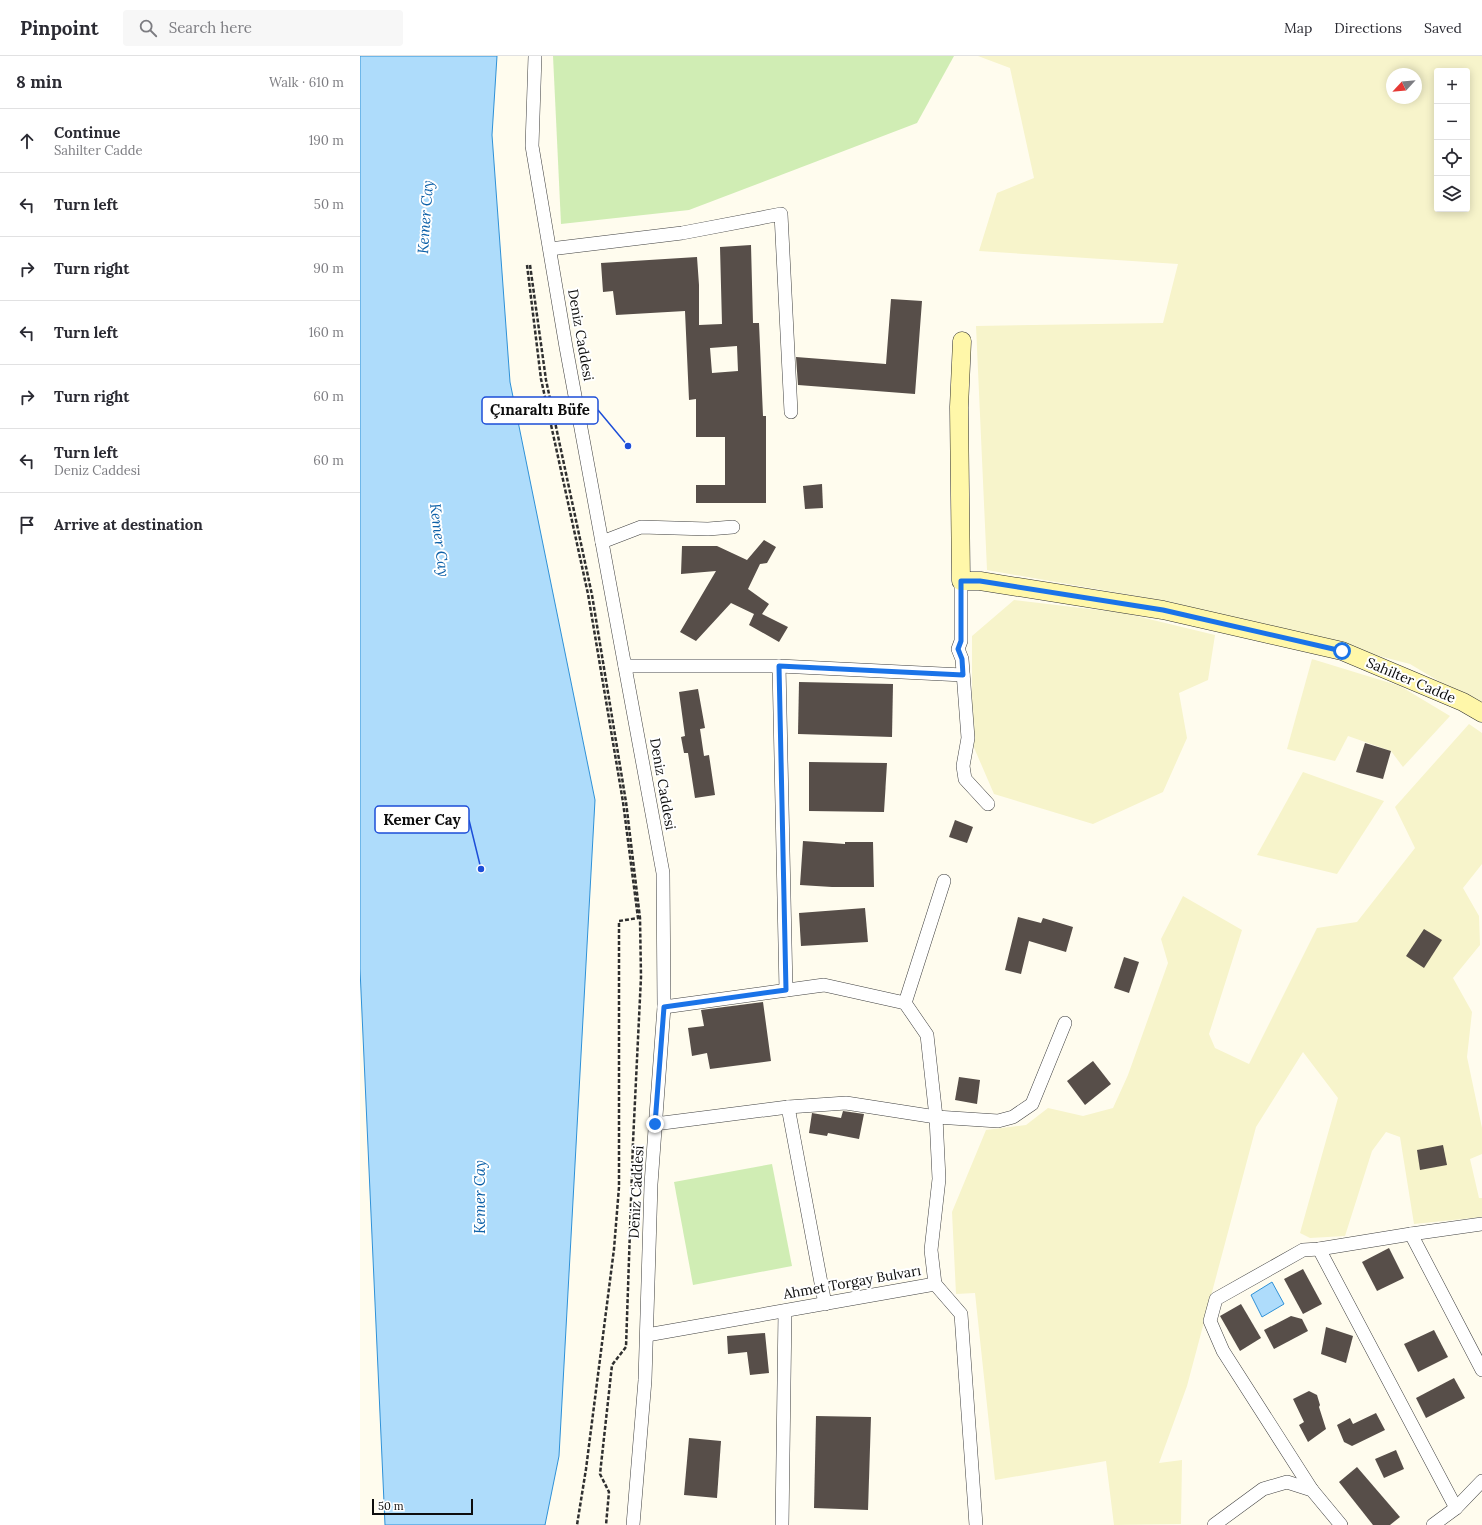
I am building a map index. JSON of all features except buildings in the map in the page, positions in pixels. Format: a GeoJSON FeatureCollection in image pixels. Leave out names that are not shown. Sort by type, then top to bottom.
{"type":"FeatureCollection","features":[{"type":"Feature","properties":{"kind":"street","name":"Deniz Caddesi"},"geometry":{"type":"LineString","coordinates":[[535,56],[532,146],[602,542],[663,873],[664,1007],[651,1184],[645,1380],[633,1525]]}},
{"type":"Feature","properties":{"kind":"street"},"geometry":{"type":"LineString","coordinates":[[550,249],[682,233],[781,214],[790,412]]}},
{"type":"Feature","properties":{"kind":"street"},"geometry":{"type":"LineString","coordinates":[[962,340],[959,407],[961,641],[958,649],[962,659],[968,738],[963,766],[965,780],[988,804]]}},
{"type":"Feature","properties":{"kind":"street"},"geometry":{"type":"LineString","coordinates":[[602,542],[641,527],[708,529],[732,527]]}},
{"type":"Feature","properties":{"kind":"street","name":"Sahilter Cadde"},"geometry":{"type":"LineString","coordinates":[[961,581],[980,581],[1163,610],[1342,651],[1463,702],[1482,713]]}},
{"type":"Feature","properties":{"kind":"street"},"geometry":{"type":"LineString","coordinates":[[625,666],[779,666],[963,675]]}},
{"type":"Feature","properties":{"kind":"street"},"geometry":{"type":"LineString","coordinates":[[779,666],[786,990]]}},
{"type":"Feature","properties":{"kind":"street"},"geometry":{"type":"LineString","coordinates":[[905,1002],[944,881]]}},
{"type":"Feature","properties":{"kind":"street"},"geometry":{"type":"LineString","coordinates":[[664,1007],[824,985],[905,1002],[927,1035],[936,1117],[939,1179],[931,1250],[935,1284]]}},
{"type":"Feature","properties":{"kind":"street"},"geometry":{"type":"LineString","coordinates":[[655,1124],[788,1107],[846,1103],[936,1117],[998,1121],[1013,1117],[1032,1104],[1065,1023]]}},
{"type":"Feature","properties":{"kind":"street"},"geometry":{"type":"LineString","coordinates":[[788,1107],[825,1304]]}},
{"type":"Feature","properties":{"kind":"street"},"geometry":{"type":"LineString","coordinates":[[1341,1525],[1312,1490],[1223,1351],[1210,1321],[1216,1299],[1303,1250],[1319,1249],[1482,1224]]}},
{"type":"Feature","properties":{"kind":"street"},"geometry":{"type":"LineString","coordinates":[[1411,1234],[1482,1370]]}},
{"type":"Feature","properties":{"kind":"street"},"geometry":{"type":"LineString","coordinates":[[1319,1249],[1456,1508]]}},
{"type":"Feature","properties":{"kind":"street","name":"Ahmet Torgay Bulvarı"},"geometry":{"type":"LineString","coordinates":[[646,1335],[935,1284],[961,1314],[976,1525]]}},
{"type":"Feature","properties":{"kind":"street"},"geometry":{"type":"LineString","coordinates":[[782,1525],[785,1311]]}},
{"type":"Feature","properties":{"kind":"street"},"geometry":{"type":"LineString","coordinates":[[1433,1525],[1456,1508],[1482,1481]]}},
{"type":"Feature","properties":{"kind":"street"},"geometry":{"type":"LineString","coordinates":[[1214,1525],[1263,1489],[1287,1482],[1312,1490]]}},
{"type":"Feature","properties":{"kind":"path"},"geometry":{"type":"LineString","coordinates":[[577,1525],[586,1469],[614,1249],[619,1187],[619,921],[638,918],[623,802],[588,594],[541,379],[529,265],[546,380],[593,603],[626,802],[640,918],[641,977],[633,1142],[626,1347],[612,1365],[600,1474],[609,1492],[606,1525]]}},
{"type":"Feature","properties":{"kind":"shaded area"},"geometry":{"type":"Polygon","coordinates":[[[978,56],[1482,56],[1482,707],[1410,664],[1171,602],[987,570],[976,326],[1163,323],[1178,264],[979,251],[997,193],[1034,178],[1010,68],[978,56]]]}},
{"type":"Feature","properties":{"kind":"shaded area"},"geometry":{"type":"Polygon","coordinates":[[[1014,600],[1124,613],[1215,635],[1208,680],[1179,693],[1187,738],[1163,792],[1093,824],[994,794],[972,743],[972,636],[1014,600]]]}},
{"type":"Feature","properties":{"kind":"shaded area"},"geometry":{"type":"Polygon","coordinates":[[[1312,659],[1400,686],[1450,716],[1403,767],[1391,751],[1348,736],[1335,761],[1287,749],[1312,659]]]}},
{"type":"Feature","properties":{"kind":"shaded area"},"geometry":{"type":"Polygon","coordinates":[[[1469,724],[1482,733],[1482,864],[1463,888],[1479,916],[1480,945],[1453,978],[1472,1012],[1467,1057],[1482,1128],[1482,1154],[1470,1159],[1479,1198],[1482,1198],[1482,1217],[1414,1224],[1400,1137],[1386,1132],[1372,1151],[1345,1236],[1310,1238],[1300,1233],[1338,1098],[1303,1052],[1256,1127],[1187,1386],[1159,1463],[1182,1460],[1181,1524],[1114,1525],[1106,1461],[995,1480],[975,1293],[956,1294],[952,1212],[986,1130],[1026,1125],[1048,1108],[1083,1116],[1113,1108],[1128,1075],[1168,963],[1161,939],[1183,896],[1242,930],[1209,1034],[1215,1048],[1249,1064],[1317,928],[1357,922],[1415,848],[1395,807],[1469,724]]]}},
{"type":"Feature","properties":{"kind":"shaded area"},"geometry":{"type":"Polygon","coordinates":[[[1303,772],[1384,801],[1337,874],[1257,855],[1303,772]]]}},
{"type":"Feature","properties":{"kind":"green space"},"geometry":{"type":"Polygon","coordinates":[[[553,56],[954,56],[917,123],[689,210],[561,224],[553,56]]]}},
{"type":"Feature","properties":{"kind":"green space"},"geometry":{"type":"Polygon","coordinates":[[[772,1164],[792,1266],[693,1285],[674,1182],[772,1164]]]}},
{"type":"Feature","properties":{"kind":"water"},"geometry":{"type":"Polygon","coordinates":[[[360,56],[497,56],[492,135],[510,382],[595,800],[559,1456],[545,1525],[385,1525],[360,969],[360,56]]]}},
{"type":"Feature","properties":{"kind":"water"},"geometry":{"type":"Polygon","coordinates":[[[1272,1282],[1284,1304],[1262,1317],[1251,1295],[1272,1282]]]}},
{"type":"Feature","properties":{"kind":"place","name":"Çınaraltı Büfe"},"geometry":{"type":"Point","coordinates":[628,446]}},
{"type":"Feature","properties":{"kind":"place","name":"Kemer Cay"},"geometry":{"type":"Point","coordinates":[481,869]}},
{"type":"Feature","properties":{"kind":"route"},"geometry":{"type":"LineString","coordinates":[[655,1124],[664,1007],[786,990],[779,666],[963,675],[962,659],[958,649],[961,641],[961,581],[980,581],[1163,610],[1342,651]]}}]}
